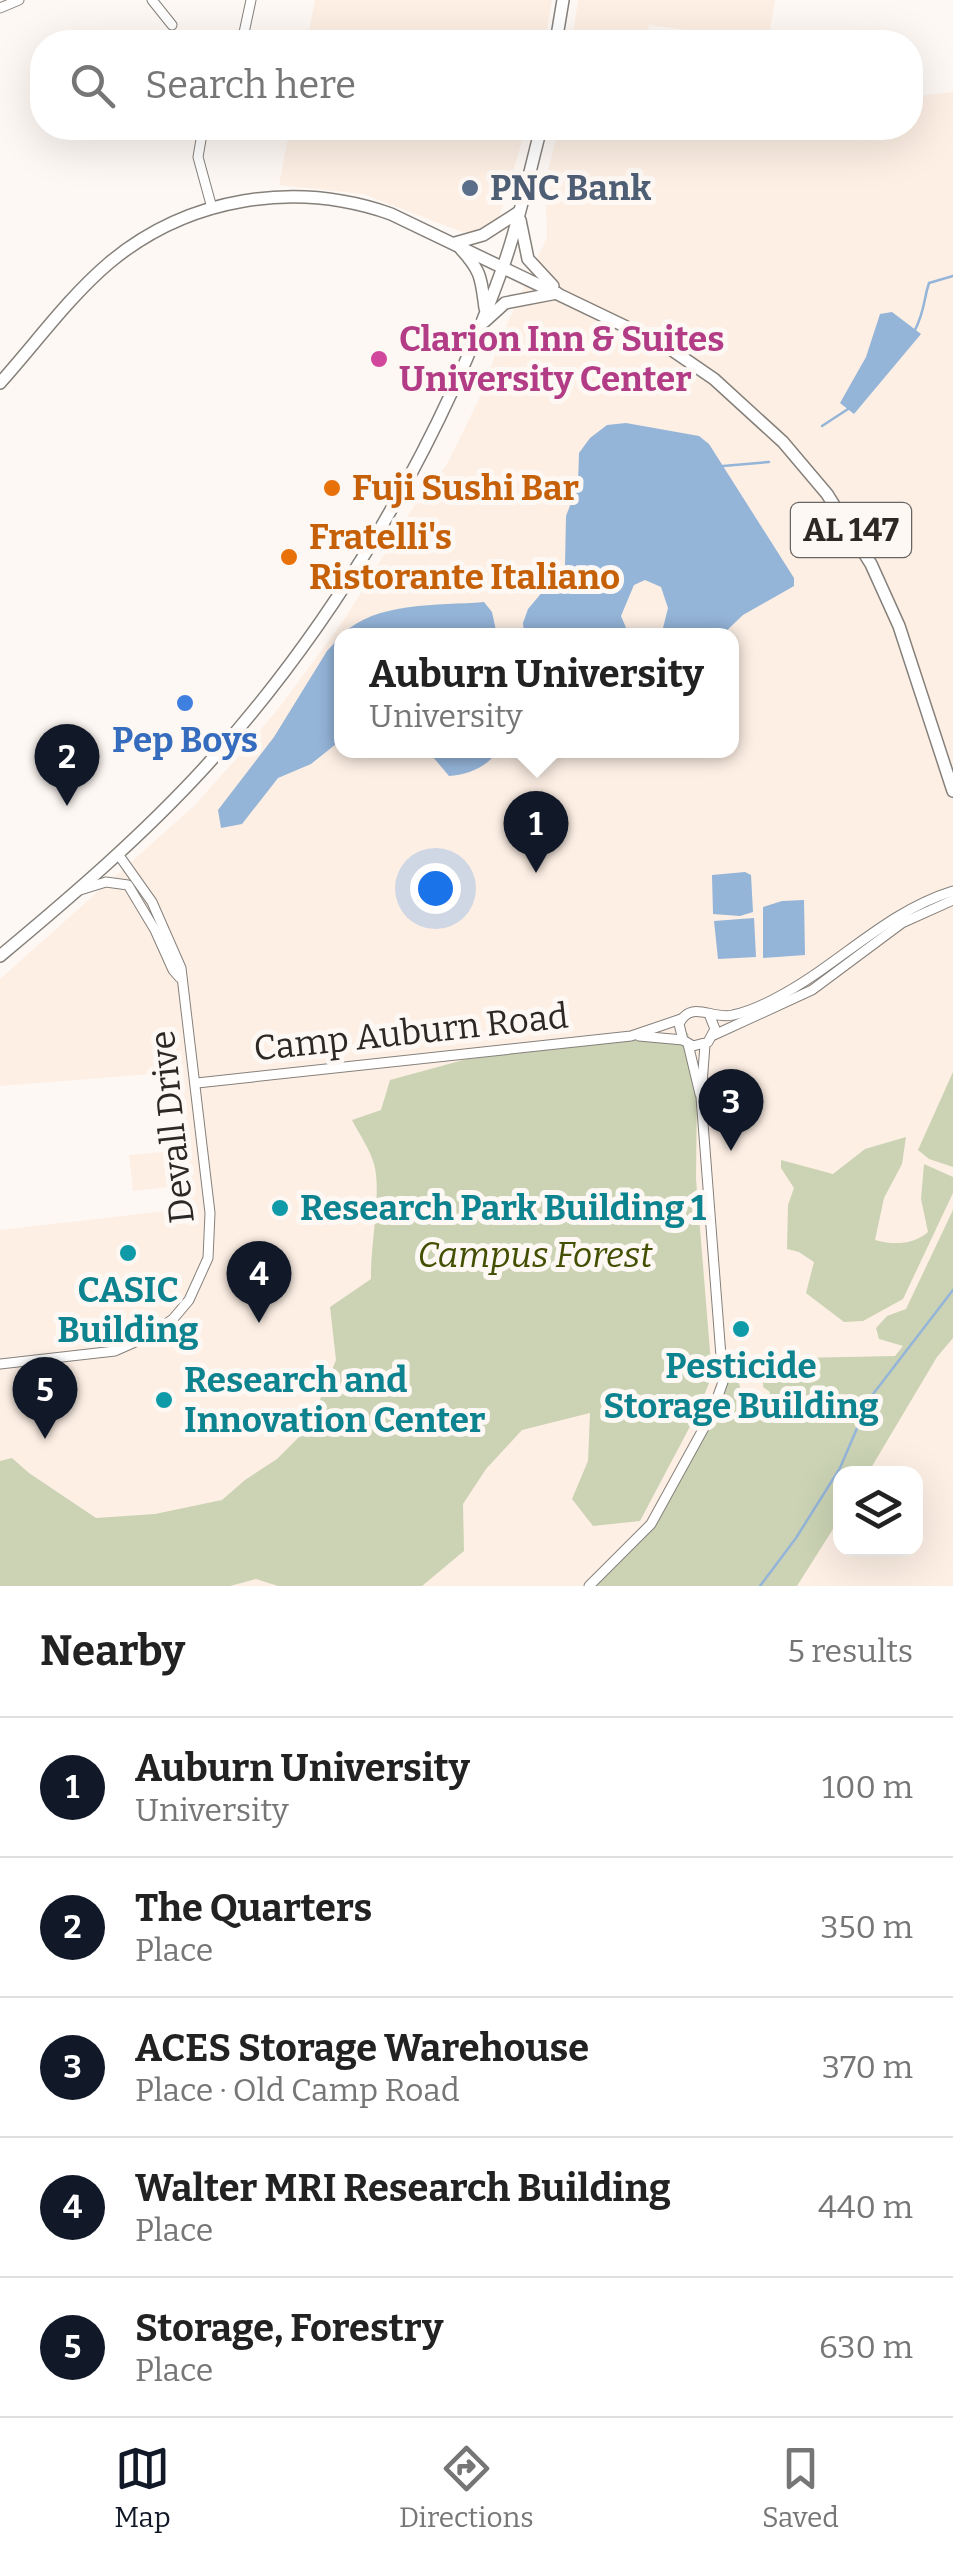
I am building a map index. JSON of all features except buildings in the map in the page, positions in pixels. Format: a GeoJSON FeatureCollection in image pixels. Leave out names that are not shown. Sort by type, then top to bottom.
{"type":"FeatureCollection","features":[{"type":"Feature","properties":{"kind":"main road"},"geometry":{"type":"LineString","coordinates":[[558,30],[563,0]]}},
{"type":"Feature","properties":{"kind":"main road"},"geometry":{"type":"LineString","coordinates":[[0,956],[114,858],[204,768],[248,718],[325,613],[433,433],[504,266],[538,140]]}},
{"type":"Feature","properties":{"kind":"main road"},"geometry":{"type":"LineString","coordinates":[[0,383],[109,263],[150,234],[195,213],[243,200],[286,196],[331,198],[391,214],[504,266]]}},
{"type":"Feature","properties":{"kind":"main road"},"geometry":{"type":"LineString","coordinates":[[455,242],[483,235],[519,212]]}},
{"type":"Feature","properties":{"kind":"main road"},"geometry":{"type":"LineString","coordinates":[[519,212],[528,259],[559,293]]}},
{"type":"Feature","properties":{"kind":"main road"},"geometry":{"type":"LineString","coordinates":[[455,242],[481,275],[483,319]]}},
{"type":"Feature","properties":{"kind":"main road","name":"AL 147"},"geometry":{"type":"LineString","coordinates":[[504,266],[640,332],[694,364],[759,418],[816,480],[854,534],[889,603],[953,791]]}},
{"type":"Feature","properties":{"kind":"main road"},"geometry":{"type":"LineString","coordinates":[[483,319],[506,304],[559,293]]}},
{"type":"Feature","properties":{"kind":"street"},"geometry":{"type":"LineString","coordinates":[[0,8],[19,0]]}},
{"type":"Feature","properties":{"kind":"street"},"geometry":{"type":"LineString","coordinates":[[152,0],[172,24]]}},
{"type":"Feature","properties":{"kind":"street"},"geometry":{"type":"LineString","coordinates":[[245,30],[251,0]]}},
{"type":"Feature","properties":{"kind":"street"},"geometry":{"type":"LineString","coordinates":[[202,140],[198,157],[212,208]]}},
{"type":"Feature","properties":{"kind":"street"},"geometry":{"type":"LineString","coordinates":[[114,858],[145,910],[172,970],[180,978]]}},
{"type":"Feature","properties":{"kind":"street"},"geometry":{"type":"LineString","coordinates":[[114,858],[144,887],[168,933],[181,968],[180,978]]}},
{"type":"Feature","properties":{"kind":"street"},"geometry":{"type":"LineString","coordinates":[[77,891],[106,882],[128,885]]}},
{"type":"Feature","properties":{"kind":"street"},"geometry":{"type":"LineString","coordinates":[[701,1096],[678,1030],[681,1019],[691,1011],[736,1014],[775,998],[819,974],[888,920],[926,899],[953,891]]}},
{"type":"Feature","properties":{"kind":"street"},"geometry":{"type":"LineString","coordinates":[[590,1586],[651,1524],[711,1415],[723,1382],[701,1096],[704,1044],[714,1035],[812,990],[902,923],[953,900]]}},
{"type":"Feature","properties":{"kind":"street","name":"Devall Drive"},"geometry":{"type":"LineString","coordinates":[[0,1364],[115,1351],[149,1336],[189,1300],[204,1270],[211,1233],[190,1019],[180,978]]}},
{"type":"Feature","properties":{"kind":"street"},"geometry":{"type":"LineString","coordinates":[[708,1014],[714,1024],[714,1035]]}},
{"type":"Feature","properties":{"kind":"street","name":"Camp Auburn Road"},"geometry":{"type":"LineString","coordinates":[[631,1036],[681,1019]]}},
{"type":"Feature","properties":{"kind":"street","name":"Camp Auburn Road"},"geometry":{"type":"LineString","coordinates":[[196,1083],[631,1036],[685,1042]]}},
{"type":"Feature","properties":{"kind":"street"},"geometry":{"type":"LineString","coordinates":[[685,1042],[704,1044]]}},
{"type":"Feature","properties":{"kind":"shaded area"},"geometry":{"type":"Polygon","coordinates":[[[315,0],[552,0],[547,30],[309,30],[315,0]]]}},
{"type":"Feature","properties":{"kind":"shaded area"},"geometry":{"type":"Polygon","coordinates":[[[578,0],[775,0],[770,30],[686,30],[649,25],[648,30],[574,30],[578,0]]]}},
{"type":"Feature","properties":{"kind":"shaded area"},"geometry":{"type":"Polygon","coordinates":[[[953,92],[953,1586],[0,1586],[0,1230],[192,1208],[177,1072],[0,1086],[0,979],[195,805],[278,709],[334,633],[334,758],[739,758],[739,628],[338,628],[427,485],[446,466],[479,399],[504,331],[547,237],[545,182],[556,140],[923,140],[923,96],[953,92]]]}},
{"type":"Feature","properties":{"kind":"shaded area"},"geometry":{"type":"Polygon","coordinates":[[[288,140],[522,140],[499,218],[477,232],[462,232],[363,194],[279,185],[288,140]]]}},
{"type":"Feature","properties":{"kind":"shaded area"},"geometry":{"type":"Polygon","coordinates":[[[163,1152],[167,1187],[133,1191],[129,1155],[163,1152]]]}},
{"type":"Feature","properties":{"kind":"green space","name":"Campus Forest"},"geometry":{"type":"Polygon","coordinates":[[[688,1033],[697,1083],[696,1179],[712,1376],[695,1417],[640,1521],[593,1526],[572,1499],[588,1461],[590,1413],[522,1430],[486,1469],[463,1504],[464,1551],[422,1586],[278,1586],[256,1579],[230,1586],[0,1586],[0,1461],[12,1458],[96,1518],[155,1514],[222,1500],[277,1459],[309,1427],[336,1360],[330,1307],[371,1279],[376,1176],[370,1153],[352,1120],[381,1110],[390,1080],[467,1059],[688,1033]]]}},
{"type":"Feature","properties":{"kind":"green space"},"geometry":{"type":"Polygon","coordinates":[[[953,1072],[953,1167],[929,1159],[918,1150],[953,1072]]]}},
{"type":"Feature","properties":{"kind":"green space"},"geometry":{"type":"Polygon","coordinates":[[[906,1137],[902,1164],[884,1198],[875,1240],[903,1243],[928,1232],[921,1199],[924,1164],[953,1177],[953,1193],[903,1299],[863,1321],[844,1322],[806,1293],[814,1262],[787,1249],[788,1205],[794,1188],[781,1168],[781,1160],[833,1174],[865,1149],[906,1137]]]}},
{"type":"Feature","properties":{"kind":"green space"},"geometry":{"type":"Polygon","coordinates":[[[953,1210],[953,1338],[937,1357],[872,1466],[833,1466],[833,1529],[797,1586],[595,1586],[632,1548],[686,1465],[719,1406],[724,1366],[730,1365],[740,1386],[737,1405],[768,1401],[770,1392],[763,1387],[764,1374],[786,1372],[797,1358],[895,1356],[903,1346],[879,1339],[876,1328],[887,1316],[906,1309],[953,1210]]]}},
{"type":"Feature","properties":{"kind":"water"},"geometry":{"type":"Polygon","coordinates":[[[892,312],[921,334],[854,414],[840,403],[866,357],[880,314],[892,312]]]}},
{"type":"Feature","properties":{"kind":"water"},"geometry":{"type":"Polygon","coordinates":[[[626,423],[699,436],[709,444],[794,578],[794,586],[743,615],[729,628],[663,628],[668,608],[661,587],[645,580],[634,585],[621,616],[626,628],[523,628],[528,609],[565,565],[566,516],[578,485],[579,453],[607,425],[626,423]]]}},
{"type":"Feature","properties":{"kind":"water"},"geometry":{"type":"Polygon","coordinates":[[[484,602],[492,612],[495,628],[351,628],[372,616],[428,605],[484,602]]]}},
{"type":"Feature","properties":{"kind":"water"},"geometry":{"type":"Polygon","coordinates":[[[334,644],[334,746],[311,764],[278,778],[242,824],[221,828],[218,810],[274,737],[334,644]]]}},
{"type":"Feature","properties":{"kind":"water"},"geometry":{"type":"Polygon","coordinates":[[[434,758],[491,758],[476,769],[449,776],[434,758]]]}},
{"type":"Feature","properties":{"kind":"water"},"geometry":{"type":"Polygon","coordinates":[[[712,875],[751,875],[753,912],[740,916],[713,914],[712,875]]]}},
{"type":"Feature","properties":{"kind":"water"},"geometry":{"type":"Polygon","coordinates":[[[804,900],[805,955],[763,958],[763,907],[804,900]]]}},
{"type":"Feature","properties":{"kind":"water"},"geometry":{"type":"Polygon","coordinates":[[[754,918],[756,957],[718,959],[714,921],[754,918]]]}},
{"type":"Feature","properties":{"kind":"waterway"},"geometry":{"type":"LineString","coordinates":[[915,330],[929,283],[953,276]]}},
{"type":"Feature","properties":{"kind":"waterway"},"geometry":{"type":"LineString","coordinates":[[822,426],[848,409]]}},
{"type":"Feature","properties":{"kind":"waterway"},"geometry":{"type":"LineString","coordinates":[[723,466],[769,462]]}},
{"type":"Feature","properties":{"kind":"waterway"},"geometry":{"type":"LineString","coordinates":[[760,1586],[840,1468],[870,1398],[953,1290]]}},
{"type":"Feature","properties":{"kind":"place","name":"PNC Bank"},"geometry":{"type":"Point","coordinates":[470,188]}},
{"type":"Feature","properties":{"kind":"place","name":"Clarion Inn & Suites University Center"},"geometry":{"type":"Point","coordinates":[379,359]}},
{"type":"Feature","properties":{"kind":"place","name":"Fuji Sushi Bar"},"geometry":{"type":"Point","coordinates":[332,488]}},
{"type":"Feature","properties":{"kind":"place","name":"Fratelli's Ristorante Italiano"},"geometry":{"type":"Point","coordinates":[289,557]}},
{"type":"Feature","properties":{"kind":"place","name":"Pep Boys"},"geometry":{"type":"Point","coordinates":[185,703]}},
{"type":"Feature","properties":{"kind":"place","name":"The Quarters"},"geometry":{"type":"Point","coordinates":[67,806]}},
{"type":"Feature","properties":{"kind":"place","name":"Auburn University"},"geometry":{"type":"Point","coordinates":[536,873]}},
{"type":"Feature","properties":{"kind":"place","name":"ACES Storage Warehouse"},"geometry":{"type":"Point","coordinates":[731,1151]}},
{"type":"Feature","properties":{"kind":"place","name":"Research Park Building 1"},"geometry":{"type":"Point","coordinates":[280,1208]}},
{"type":"Feature","properties":{"kind":"place","name":"CASIC Building"},"geometry":{"type":"Point","coordinates":[128,1253]}},
{"type":"Feature","properties":{"kind":"place","name":"Walter MRI Research Building"},"geometry":{"type":"Point","coordinates":[259,1323]}},
{"type":"Feature","properties":{"kind":"place","name":"Pesticide Storage Building"},"geometry":{"type":"Point","coordinates":[741,1329]}},
{"type":"Feature","properties":{"kind":"place","name":"Research and Innovation Center"},"geometry":{"type":"Point","coordinates":[164,1400]}},
{"type":"Feature","properties":{"kind":"place","name":"Storage, Forestry"},"geometry":{"type":"Point","coordinates":[45,1439]}}]}
